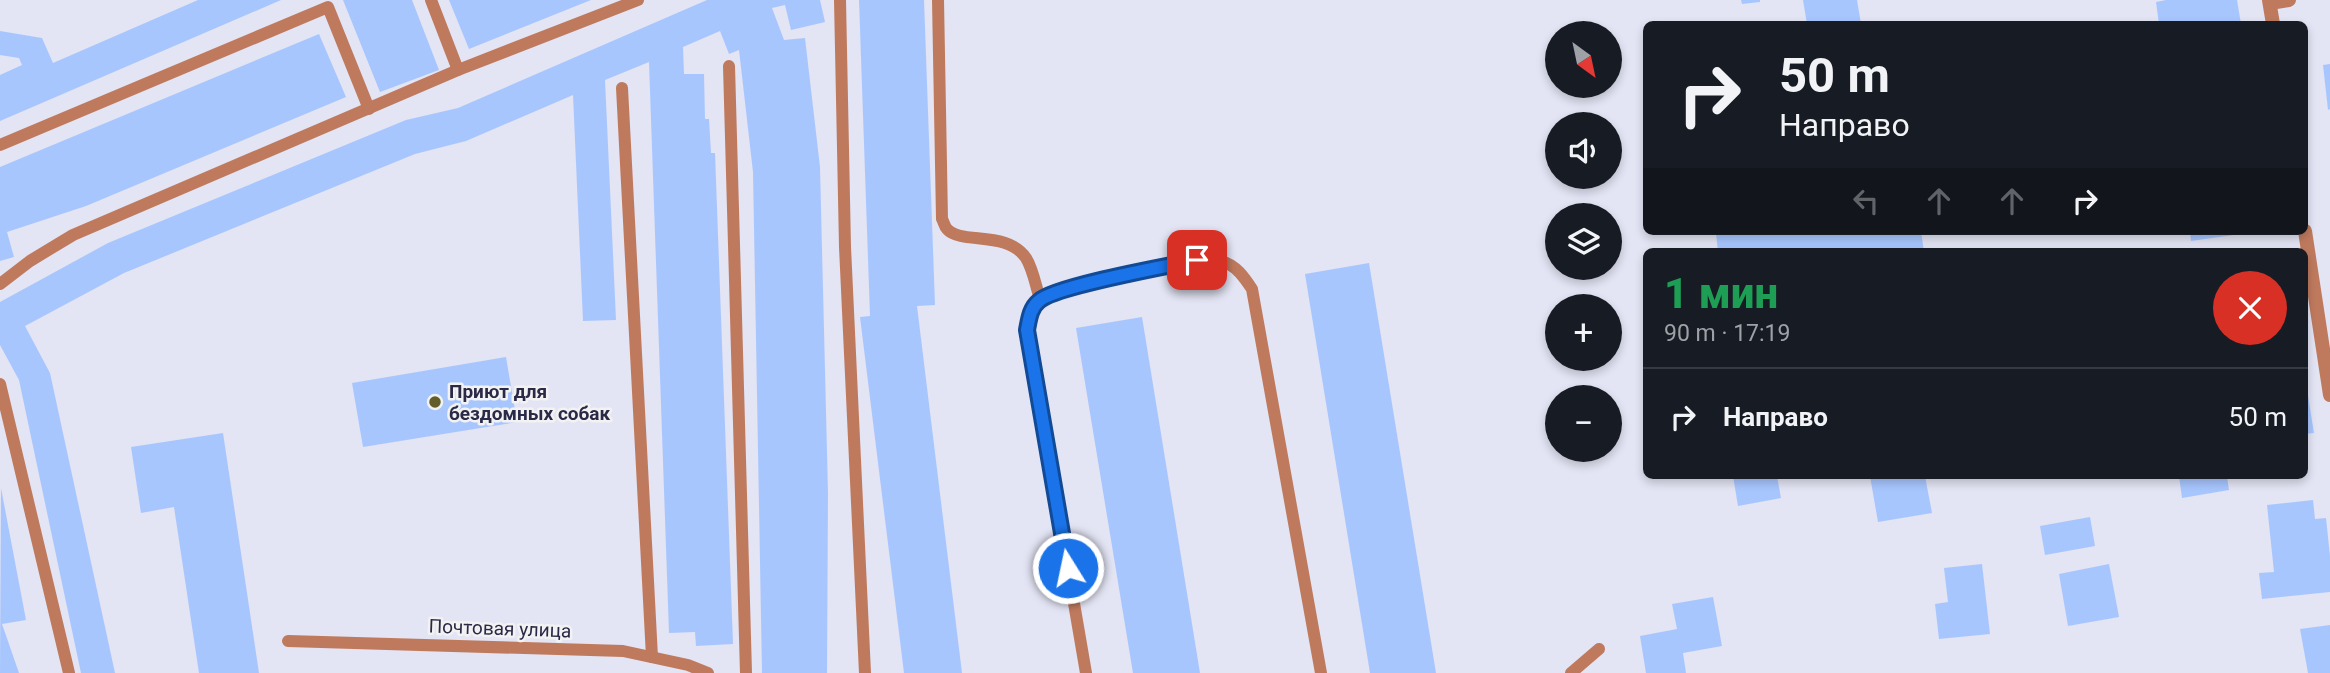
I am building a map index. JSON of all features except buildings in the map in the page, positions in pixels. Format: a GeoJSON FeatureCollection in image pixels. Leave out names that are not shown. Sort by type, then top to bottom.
{"type":"FeatureCollection","features":[{"type":"Feature","properties":{"kind":"street"},"geometry":{"type":"LineString","coordinates":[[2272,21],[2269,2],[2289,0]]}},
{"type":"Feature","properties":{"kind":"street"},"geometry":{"type":"LineString","coordinates":[[2308,251],[2330,395]]}},
{"type":"Feature","properties":{"kind":"lane"},"geometry":{"type":"LineString","coordinates":[[430,0],[458,69]]}},
{"type":"Feature","properties":{"kind":"lane"},"geometry":{"type":"LineString","coordinates":[[0,284],[30,261],[73,235],[369,110],[458,69],[638,0]]}},
{"type":"Feature","properties":{"kind":"lane"},"geometry":{"type":"LineString","coordinates":[[840,0],[845,247],[865,673]]}},
{"type":"Feature","properties":{"kind":"lane"},"geometry":{"type":"LineString","coordinates":[[938,0],[942,219],[947,229],[956,235],[1006,243],[1020,251],[1028,260],[1040,299]]}},
{"type":"Feature","properties":{"kind":"lane"},"geometry":{"type":"LineString","coordinates":[[0,145],[328,6],[369,110]]}},
{"type":"Feature","properties":{"kind":"lane"},"geometry":{"type":"LineString","coordinates":[[729,66],[746,673]]}},
{"type":"Feature","properties":{"kind":"lane"},"geometry":{"type":"LineString","coordinates":[[622,88],[653,657]]}},
{"type":"Feature","properties":{"kind":"lane"},"geometry":{"type":"LineString","coordinates":[[1086,673],[1027,330],[1031,312],[1040,299],[1063,290],[1197,260],[1221,261],[1239,271],[1252,289],[1321,673]]}},
{"type":"Feature","properties":{"kind":"lane"},"geometry":{"type":"LineString","coordinates":[[0,384],[69,673]]}},
{"type":"Feature","properties":{"kind":"lane","name":"Почтовая улица"},"geometry":{"type":"LineString","coordinates":[[288,641],[623,651],[708,673]]}},
{"type":"Feature","properties":{"kind":"lane"},"geometry":{"type":"LineString","coordinates":[[1571,673],[1599,649]]}},
{"type":"Feature","properties":{"kind":"place","name":"Приют для бездомных собак"},"geometry":{"type":"Point","coordinates":[435,402]}},
{"type":"Feature","properties":{"kind":"route"},"geometry":{"type":"LineString","coordinates":[[1068,568],[1027,330],[1031,312],[1040,299],[1063,290],[1197,260]]}}]}
